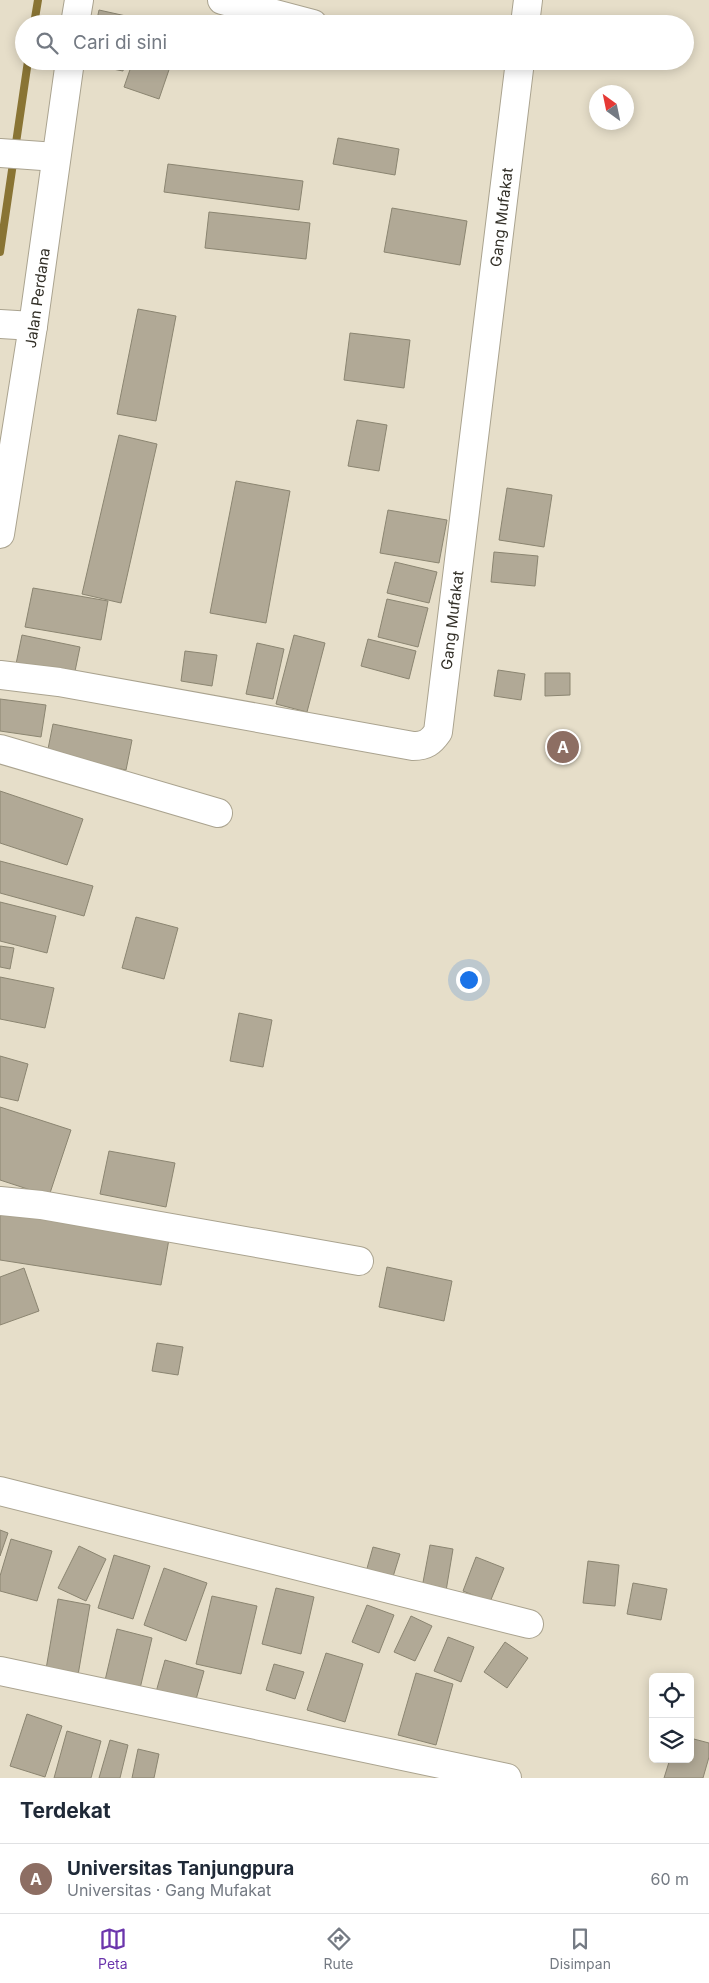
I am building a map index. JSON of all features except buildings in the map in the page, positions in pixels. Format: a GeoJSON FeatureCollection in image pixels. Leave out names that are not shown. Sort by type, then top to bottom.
{"type":"FeatureCollection","features":[{"type":"Feature","properties":{"kind":"street"},"geometry":{"type":"LineString","coordinates":[[77,15],[79,0]]}},
{"type":"Feature","properties":{"kind":"street"},"geometry":{"type":"LineString","coordinates":[[222,0],[279,15]]}},
{"type":"Feature","properties":{"kind":"street"},"geometry":{"type":"LineString","coordinates":[[526,15],[528,0]]}},
{"type":"Feature","properties":{"kind":"street","name":"Jalan Perdana"},"geometry":{"type":"LineString","coordinates":[[0,534],[16,325],[47,156],[68,70]]}},
{"type":"Feature","properties":{"kind":"street","name":"Gang Mufakat"},"geometry":{"type":"LineString","coordinates":[[0,675],[59,682],[413,746],[423,746],[432,741],[438,732],[519,70]]}},
{"type":"Feature","properties":{"kind":"street"},"geometry":{"type":"LineString","coordinates":[[0,153],[47,156]]}},
{"type":"Feature","properties":{"kind":"street"},"geometry":{"type":"LineString","coordinates":[[0,749],[218,813]]}},
{"type":"Feature","properties":{"kind":"street"},"geometry":{"type":"LineString","coordinates":[[0,1201],[41,1205],[360,1261]]}},
{"type":"Feature","properties":{"kind":"street"},"geometry":{"type":"LineString","coordinates":[[0,1491],[529,1624]]}},
{"type":"Feature","properties":{"kind":"street"},"geometry":{"type":"LineString","coordinates":[[0,1671],[507,1778]]}},
{"type":"Feature","properties":{"kind":"waterway"},"geometry":{"type":"LineString","coordinates":[[36,15],[38,0]]}},
{"type":"Feature","properties":{"kind":"waterway"},"geometry":{"type":"LineString","coordinates":[[0,252],[27,70]]}},
{"type":"Feature","properties":{"kind":"place","name":"Universitas Tanjungpura"},"geometry":{"type":"Point","coordinates":[563,747]}}]}
